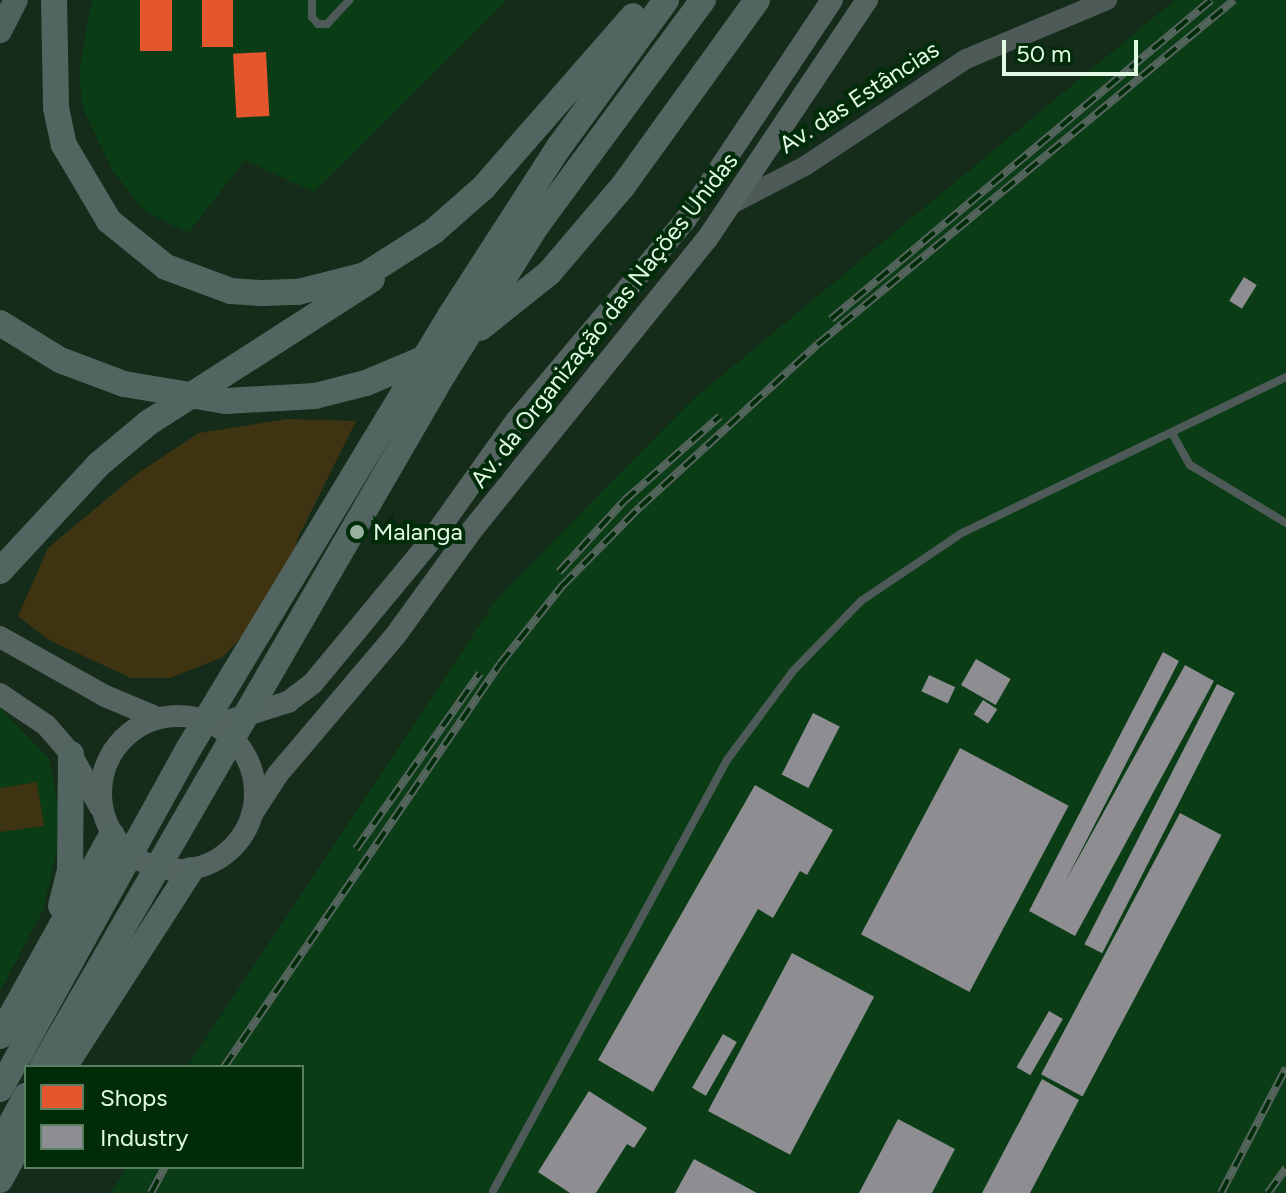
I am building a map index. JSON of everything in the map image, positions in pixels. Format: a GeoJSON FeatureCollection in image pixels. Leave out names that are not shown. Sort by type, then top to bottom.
{"type":"FeatureCollection","features":[{"type":"Feature","properties":{"kind":"highway"},"geometry":{"type":"LineString","coordinates":[[54,0],[56,108],[64,145],[82,182],[128,239],[166,267],[231,291],[298,292],[365,275],[397,256]]}},
{"type":"Feature","properties":{"kind":"highway"},"geometry":{"type":"LineString","coordinates":[[0,571],[98,465],[148,423],[326,312],[483,188],[646,0]]}},
{"type":"Feature","properties":{"kind":"highway"},"geometry":{"type":"LineString","coordinates":[[53,1060],[374,467],[559,147],[666,0]]}},
{"type":"Feature","properties":{"kind":"highway"},"geometry":{"type":"LineString","coordinates":[[0,1089],[189,748],[537,225],[703,0]]}},
{"type":"Feature","properties":{"kind":"highway"},"geometry":{"type":"LineString","coordinates":[[0,323],[60,360],[111,380],[212,400],[315,396],[405,368],[456,344],[549,273],[623,186],[757,0]]}},
{"type":"Feature","properties":{"kind":"highway"},"geometry":{"type":"LineString","coordinates":[[53,932],[70,870],[71,754]]}},
{"type":"Feature","properties":{"kind":"highway"},"geometry":{"type":"LineString","coordinates":[[0,1036],[53,932],[112,835]]}},
{"type":"Feature","properties":{"kind":"highway"},"geometry":{"type":"LineString","coordinates":[[53,1060],[191,870]]}},
{"type":"Feature","properties":{"kind":"highway"},"geometry":{"type":"LineString","coordinates":[[0,1144],[24,1100]]}},
{"type":"Feature","properties":{"kind":"highway"},"geometry":{"type":"LineString","coordinates":[[0,1180],[24,1137]]}},
{"type":"Feature","properties":{"kind":"main road"},"geometry":{"type":"LineString","coordinates":[[0,31],[16,0]]}},
{"type":"Feature","properties":{"kind":"main road","name":"Av. da Organização das Nações Unidas"},"geometry":{"type":"LineString","coordinates":[[215,725],[288,702],[313,683],[432,539],[516,421],[686,219],[832,0]]}},
{"type":"Feature","properties":{"kind":"main road","name":"Av. da Organização das Nações Unidas"},"geometry":{"type":"LineString","coordinates":[[252,814],[278,774],[421,603],[472,530],[730,205],[867,0]]}},
{"type":"Feature","properties":{"kind":"main road"},"geometry":{"type":"LineString","coordinates":[[0,637],[105,696],[153,716],[183,716],[215,725],[249,763],[252,814],[223,856],[191,870],[173,871],[139,860],[112,835],[71,754],[46,725],[0,694]]}},
{"type":"Feature","properties":{"kind":"main road"},"geometry":{"type":"LineString","coordinates":[[101,808],[101,780],[110,754],[153,716]]}},
{"type":"Feature","properties":{"kind":"street","name":"Av. das Estâncias"},"geometry":{"type":"LineString","coordinates":[[730,205],[805,166],[966,59],[1107,0]]}},
{"type":"Feature","properties":{"kind":"lane"},"geometry":{"type":"LineString","coordinates":[[312,0],[312,17],[318,24],[327,24],[349,0]]}},
{"type":"Feature","properties":{"kind":"lane"},"geometry":{"type":"LineString","coordinates":[[493,1191],[727,760],[793,671],[861,601],[962,533],[1286,377]]}},
{"type":"Feature","properties":{"kind":"lane"},"geometry":{"type":"LineString","coordinates":[[1172,433],[1190,465],[1286,523]]}},
{"type":"Feature","properties":{"kind":"shaded area"},"geometry":{"type":"Polygon","coordinates":[[[92,0],[507,0],[314,192],[245,160],[188,233],[143,210],[113,171],[83,109],[79,71],[92,0]]]}},
{"type":"Feature","properties":{"kind":"shaded area"},"geometry":{"type":"Polygon","coordinates":[[[1175,0],[1286,0],[1286,1193],[111,1193],[126,1169],[304,1169],[304,1065],[188,1065],[496,600],[691,401],[1175,0]]]}},
{"type":"Feature","properties":{"kind":"shaded area"},"geometry":{"type":"Polygon","coordinates":[[[287,419],[356,421],[298,538],[284,591],[223,657],[170,678],[131,678],[49,640],[18,616],[48,548],[138,473],[199,433],[287,419]]]}},
{"type":"Feature","properties":{"kind":"shaded area"},"geometry":{"type":"Polygon","coordinates":[[[0,708],[49,759],[59,809],[57,851],[43,910],[0,991],[0,708]]]}},
{"type":"Feature","properties":{"kind":"shaded area"},"geometry":{"type":"Polygon","coordinates":[[[37,782],[44,826],[0,832],[0,788],[37,782]]]}},
{"type":"Feature","properties":{"kind":"building: Shops"},"geometry":{"type":"Polygon","coordinates":[[[140,0],[172,0],[172,51],[140,51],[140,0]]]}},
{"type":"Feature","properties":{"kind":"building: Shops"},"geometry":{"type":"Polygon","coordinates":[[[202,0],[233,0],[233,47],[202,47],[202,0]]]}},
{"type":"Feature","properties":{"kind":"building: Shops"},"geometry":{"type":"Polygon","coordinates":[[[266,52],[269,116],[236,118],[233,54],[266,52]]]}},
{"type":"Feature","properties":{"kind":"building: Industry"},"geometry":{"type":"Polygon","coordinates":[[[1244,277],[1257,285],[1242,309],[1229,301],[1244,277]]]}},
{"type":"Feature","properties":{"kind":"building: Industry"},"geometry":{"type":"Polygon","coordinates":[[[1163,652],[1179,661],[1065,882],[1185,665],[1214,681],[1075,936],[1029,911],[1163,652]]]}},
{"type":"Feature","properties":{"kind":"building: Industry"},"geometry":{"type":"Polygon","coordinates":[[[976,659],[1011,679],[996,705],[961,685],[976,659]]]}},
{"type":"Feature","properties":{"kind":"building: Industry"},"geometry":{"type":"Polygon","coordinates":[[[929,675],[955,687],[948,704],[921,691],[929,675]]]}},
{"type":"Feature","properties":{"kind":"building: Industry"},"geometry":{"type":"Polygon","coordinates":[[[1217,684],[1235,693],[1102,953],[1084,944],[1217,684]]]}},
{"type":"Feature","properties":{"kind":"building: Industry"},"geometry":{"type":"Polygon","coordinates":[[[983,700],[997,709],[988,724],[974,714],[983,700]]]}},
{"type":"Feature","properties":{"kind":"building: Industry"},"geometry":{"type":"Polygon","coordinates":[[[813,713],[840,727],[808,788],[782,774],[813,713]]]}},
{"type":"Feature","properties":{"kind":"building: Industry"},"geometry":{"type":"Polygon","coordinates":[[[960,748],[1069,806],[970,992],[861,934],[960,748]]]}},
{"type":"Feature","properties":{"kind":"building: Industry"},"geometry":{"type":"Polygon","coordinates":[[[755,785],[833,830],[807,875],[800,871],[773,918],[758,909],[653,1092],[598,1060],[755,785]]]}},
{"type":"Feature","properties":{"kind":"building: Industry"},"geometry":{"type":"Polygon","coordinates":[[[1180,813],[1221,835],[1083,1096],[1041,1074],[1180,813]]]}},
{"type":"Feature","properties":{"kind":"building: Industry"},"geometry":{"type":"Polygon","coordinates":[[[792,953],[874,997],[790,1155],[708,1111],[792,953]]]}},
{"type":"Feature","properties":{"kind":"building: Industry"},"geometry":{"type":"Polygon","coordinates":[[[1049,1011],[1063,1019],[1030,1075],[1017,1067],[1049,1011]]]}},
{"type":"Feature","properties":{"kind":"building: Industry"},"geometry":{"type":"Polygon","coordinates":[[[723,1034],[737,1042],[706,1096],[692,1088],[723,1034]]]}},
{"type":"Feature","properties":{"kind":"building: Industry"},"geometry":{"type":"Polygon","coordinates":[[[1042,1079],[1079,1100],[1030,1193],[982,1193],[1042,1079]]]}},
{"type":"Feature","properties":{"kind":"building: Industry"},"geometry":{"type":"Polygon","coordinates":[[[589,1091],[647,1128],[634,1148],[627,1144],[596,1193],[570,1193],[538,1172],[589,1091]]]}},
{"type":"Feature","properties":{"kind":"building: Industry"},"geometry":{"type":"Polygon","coordinates":[[[898,1119],[955,1149],[932,1193],[859,1193],[898,1119]]]}},
{"type":"Feature","properties":{"kind":"building: Industry"},"geometry":{"type":"Polygon","coordinates":[[[694,1159],[757,1193],[675,1193],[694,1159]]]}},
{"type":"Feature","properties":{"kind":"railway"},"geometry":{"type":"LineString","coordinates":[[831,319],[1211,0]]}},
{"type":"Feature","properties":{"kind":"railway"},"geometry":{"type":"LineString","coordinates":[[225,1065],[500,664],[562,586],[640,507],[818,344],[1234,0]]}},
{"type":"Feature","properties":{"kind":"railway"},"geometry":{"type":"LineString","coordinates":[[559,572],[624,501],[720,416]]}},
{"type":"Feature","properties":{"kind":"railway"},"geometry":{"type":"LineString","coordinates":[[356,849],[480,673]]}},
{"type":"Feature","properties":{"kind":"railway"},"geometry":{"type":"LineString","coordinates":[[1221,1193],[1286,1068]]}},
{"type":"Feature","properties":{"kind":"railway"},"geometry":{"type":"LineString","coordinates":[[1268,1193],[1286,1168]]}},
{"type":"Feature","properties":{"kind":"railway"},"geometry":{"type":"LineString","coordinates":[[151,1193],[164,1169]]}},
{"type":"Feature","properties":{"kind":"place","name":"Malanga"},"geometry":{"type":"Point","coordinates":[357,532]}}]}
